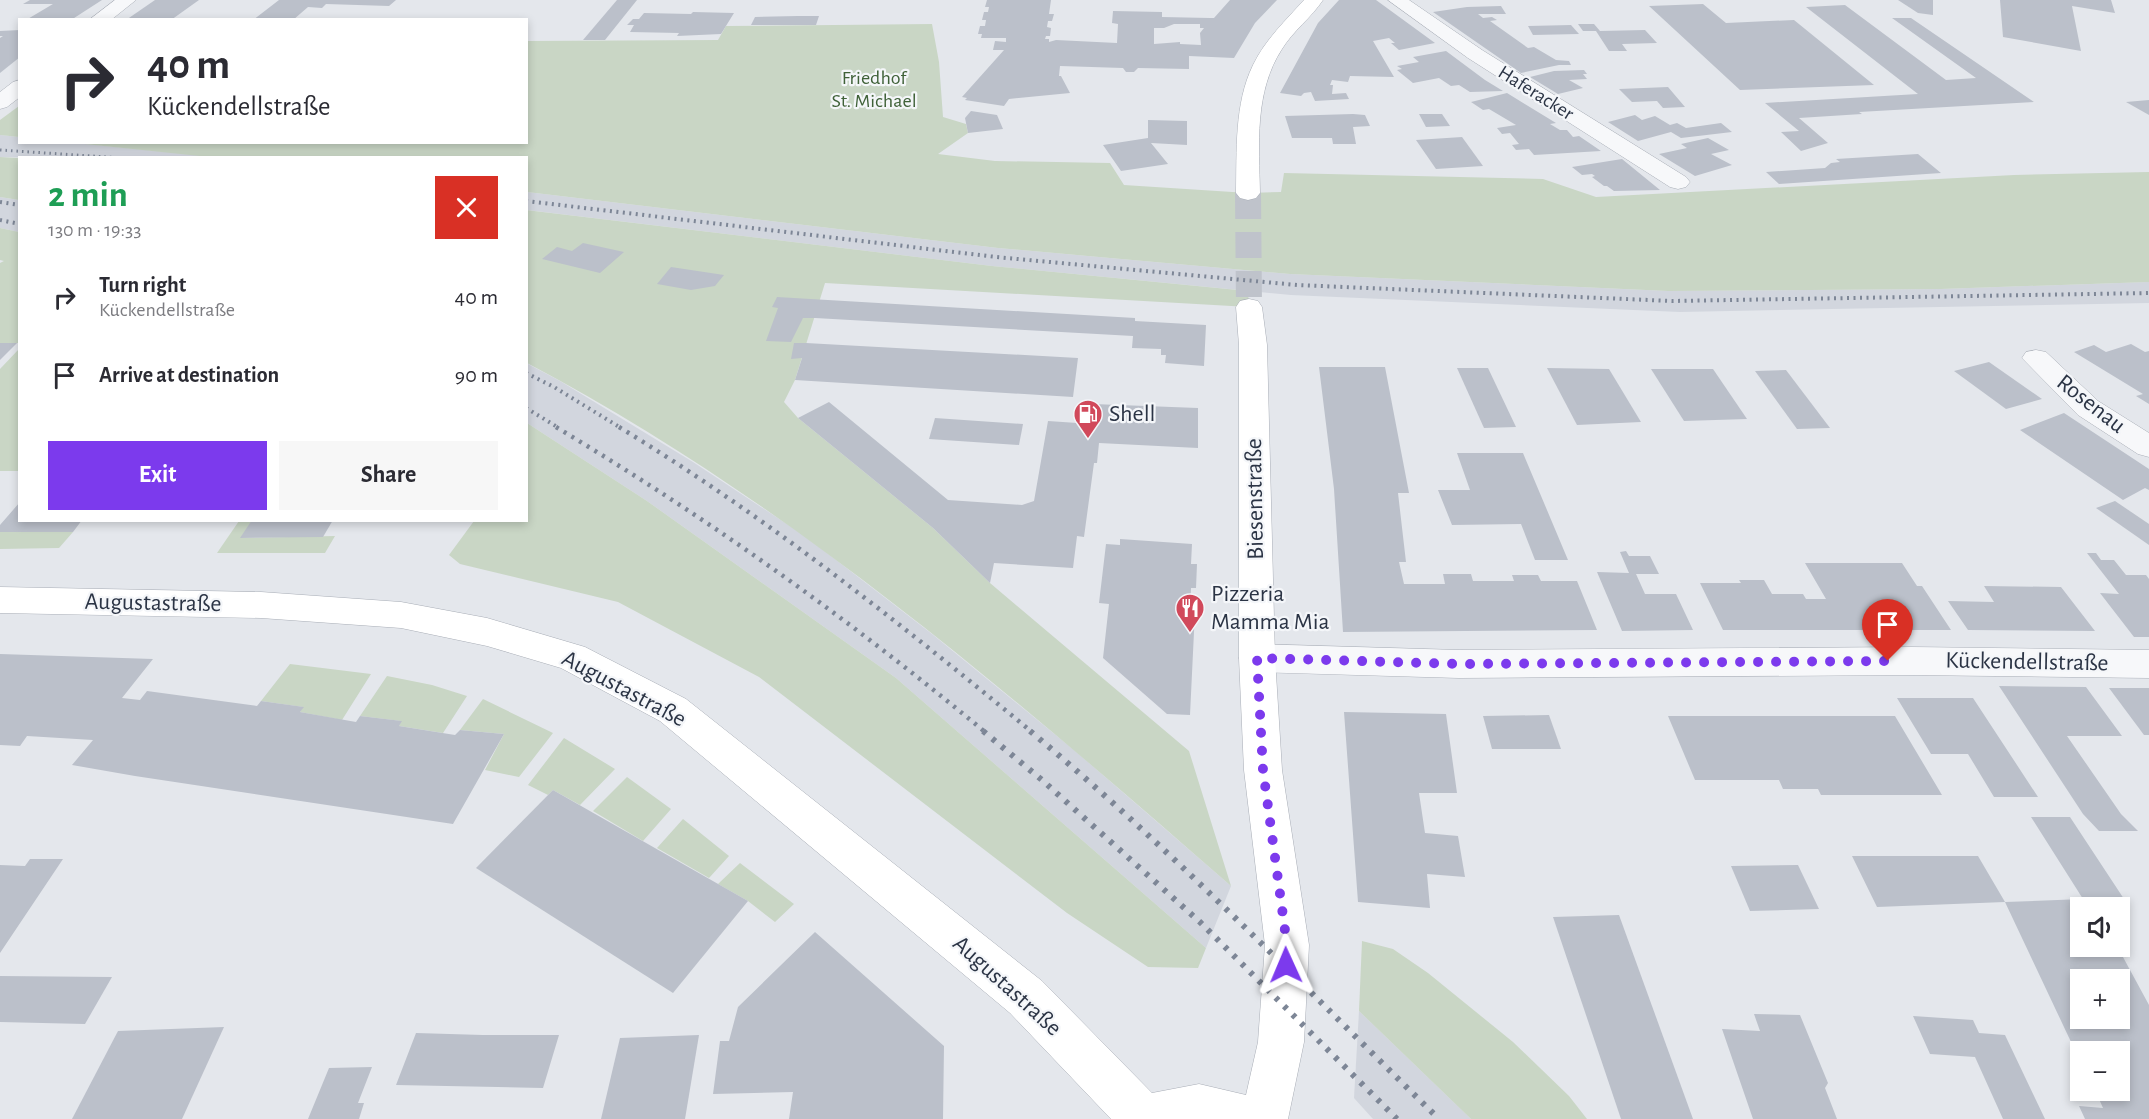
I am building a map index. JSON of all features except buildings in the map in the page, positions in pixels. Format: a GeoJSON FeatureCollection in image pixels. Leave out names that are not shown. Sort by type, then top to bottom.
{"type":"FeatureCollection","features":[{"type":"Feature","properties":{"kind":"street"},"geometry":{"type":"LineString","coordinates":[[101,18],[127,0]]}},
{"type":"Feature","properties":{"kind":"street"},"geometry":{"type":"LineString","coordinates":[[1248,193],[1250,112],[1255,82],[1271,50],[1314,0]]}},
{"type":"Feature","properties":{"kind":"street","name":"Haferacker"},"geometry":{"type":"LineString","coordinates":[[1397,0],[1475,54],[1678,182]]}},
{"type":"Feature","properties":{"kind":"street"},"geometry":{"type":"LineString","coordinates":[[0,103],[18,88]]}},
{"type":"Feature","properties":{"kind":"street","name":"Biesenstraße"},"geometry":{"type":"LineString","coordinates":[[1249,307],[1253,345],[1257,658],[1263,770],[1287,945],[1281,1042],[1264,1119]]}},
{"type":"Feature","properties":{"kind":"street","name":"Rosenau"},"geometry":{"type":"LineString","coordinates":[[2036,358],[2088,408],[2149,447]]}},
{"type":"Feature","properties":{"kind":"street","name":"Augustastraße"},"geometry":{"type":"LineString","coordinates":[[0,600],[261,605],[390,614],[487,632],[572,657],[673,710],[1026,997],[1140,1118]]}},
{"type":"Feature","properties":{"kind":"street","name":"Kückendellstraße"},"geometry":{"type":"LineString","coordinates":[[1257,658],[1459,664],[1912,661],[2149,664]]}},
{"type":"Feature","properties":{"kind":"street"},"geometry":{"type":"LineString","coordinates":[[1140,1118],[1199,1108],[1245,1119]]}},
{"type":"Feature","properties":{"kind":"shaded area"},"geometry":{"type":"Polygon","coordinates":[[[0,135],[18,137],[18,144],[85,144],[209,156],[18,156],[0,157],[0,135]]]}},
{"type":"Feature","properties":{"kind":"shaded area"},"geometry":{"type":"Polygon","coordinates":[[[528,192],[998,248],[1290,274],[1668,291],[1941,289],[2149,282],[2149,303],[1680,312],[1291,295],[992,266],[528,210],[528,192]]]}},
{"type":"Feature","properties":{"kind":"shaded area"},"geometry":{"type":"Polygon","coordinates":[[[0,197],[18,200],[18,232],[0,228],[0,197]]]}},
{"type":"Feature","properties":{"kind":"shaded area"},"geometry":{"type":"Polygon","coordinates":[[[528,364],[693,462],[805,536],[932,634],[1074,750],[1231,886],[1206,948],[896,678],[647,501],[528,424],[528,364]]]}},
{"type":"Feature","properties":{"kind":"shaded area"},"geometry":{"type":"Polygon","coordinates":[[[1359,1011],[1471,1119],[1373,1119],[1354,1098],[1359,1011]]]}},
{"type":"Feature","properties":{"kind":"green space","name":"Friedhof St. Michael"},"geometry":{"type":"Polygon","coordinates":[[[932,24],[939,62],[943,117],[966,124],[968,133],[938,154],[995,161],[1110,163],[1124,185],[1248,193],[1281,192],[1284,173],[1543,179],[1596,197],[2014,175],[2149,172],[2149,282],[1941,289],[1668,291],[1290,274],[998,248],[528,192],[528,156],[200,156],[85,144],[528,144],[528,41],[718,40],[726,26],[932,24]]]}},
{"type":"Feature","properties":{"kind":"green space"},"geometry":{"type":"Polygon","coordinates":[[[18,107],[18,137],[0,135],[0,120],[18,107]]]}},
{"type":"Feature","properties":{"kind":"green space"},"geometry":{"type":"Polygon","coordinates":[[[0,157],[18,158],[18,200],[0,197],[0,157]]]}},
{"type":"Feature","properties":{"kind":"green space"},"geometry":{"type":"Polygon","coordinates":[[[528,210],[992,266],[1248,291],[1249,307],[825,283],[795,380],[784,402],[798,418],[933,528],[990,583],[1189,751],[1231,886],[1065,743],[894,604],[806,538],[716,476],[623,417],[528,364],[528,210]]]}},
{"type":"Feature","properties":{"kind":"green space"},"geometry":{"type":"Polygon","coordinates":[[[0,228],[18,232],[18,343],[0,343],[0,263],[4,261],[0,260],[0,228]]]}},
{"type":"Feature","properties":{"kind":"green space"},"geometry":{"type":"Polygon","coordinates":[[[18,350],[18,471],[0,471],[0,369],[18,350]]]}},
{"type":"Feature","properties":{"kind":"green space"},"geometry":{"type":"Polygon","coordinates":[[[528,424],[647,501],[896,678],[1206,948],[1198,968],[1148,967],[1067,913],[759,677],[618,602],[460,564],[449,555],[473,522],[528,522],[528,424]]]}},
{"type":"Feature","properties":{"kind":"green space"},"geometry":{"type":"Polygon","coordinates":[[[238,522],[251,522],[241,538],[335,536],[325,553],[217,553],[238,522]]]}},
{"type":"Feature","properties":{"kind":"green space"},"geometry":{"type":"Polygon","coordinates":[[[0,532],[73,532],[59,548],[0,549],[0,532]]]}},
{"type":"Feature","properties":{"kind":"green space"},"geometry":{"type":"Polygon","coordinates":[[[290,664],[371,674],[342,720],[300,712],[303,707],[261,701],[290,664]]]}},
{"type":"Feature","properties":{"kind":"green space"},"geometry":{"type":"Polygon","coordinates":[[[387,676],[432,685],[467,696],[443,733],[399,726],[401,721],[360,716],[387,676]]]}},
{"type":"Feature","properties":{"kind":"green space"},"geometry":{"type":"Polygon","coordinates":[[[483,699],[553,733],[519,777],[485,770],[504,734],[460,730],[483,699]]]}},
{"type":"Feature","properties":{"kind":"green space"},"geometry":{"type":"Polygon","coordinates":[[[564,738],[615,769],[580,805],[553,790],[548,795],[528,785],[564,738]]]}},
{"type":"Feature","properties":{"kind":"green space"},"geometry":{"type":"Polygon","coordinates":[[[627,777],[671,809],[643,841],[593,811],[627,777]]]}},
{"type":"Feature","properties":{"kind":"green space"},"geometry":{"type":"Polygon","coordinates":[[[683,819],[729,856],[709,878],[657,848],[683,819]]]}},
{"type":"Feature","properties":{"kind":"green space"},"geometry":{"type":"Polygon","coordinates":[[[740,863],[794,904],[775,922],[748,901],[718,884],[740,863]]]}},
{"type":"Feature","properties":{"kind":"green space"},"geometry":{"type":"Polygon","coordinates":[[[1362,941],[1393,949],[1428,973],[1513,1042],[1569,1096],[1587,1119],[1471,1119],[1359,1011],[1362,941]]]}},
{"type":"Feature","properties":{"kind":"tunnel"},"geometry":{"type":"LineString","coordinates":[[1248,193],[1249,307]]}},
{"type":"Feature","properties":{"kind":"railway"},"geometry":{"type":"LineString","coordinates":[[0,150],[92,156]]}},
{"type":"Feature","properties":{"kind":"railway"},"geometry":{"type":"LineString","coordinates":[[528,201],[996,257],[1297,285],[1672,301],[2149,293]]}},
{"type":"Feature","properties":{"kind":"railway"},"geometry":{"type":"LineString","coordinates":[[0,202],[18,205]]}},
{"type":"Feature","properties":{"kind":"railway"},"geometry":{"type":"LineString","coordinates":[[0,220],[18,224]]}},
{"type":"Feature","properties":{"kind":"railway"},"geometry":{"type":"LineString","coordinates":[[528,374],[554,387],[621,428]]}},
{"type":"Feature","properties":{"kind":"railway"},"geometry":{"type":"LineString","coordinates":[[528,409],[559,428]]}},
{"type":"Feature","properties":{"kind":"railway"},"geometry":{"type":"LineString","coordinates":[[556,427],[668,497],[777,571],[882,649],[985,732]]}},
{"type":"Feature","properties":{"kind":"railway"},"geometry":{"type":"LineString","coordinates":[[619,427],[727,497],[831,572],[1032,732]]}},
{"type":"Feature","properties":{"kind":"railway"},"geometry":{"type":"LineString","coordinates":[[983,731],[1042,780],[1201,923],[1397,1119]]}},
{"type":"Feature","properties":{"kind":"railway"},"geometry":{"type":"LineString","coordinates":[[1030,731],[1187,872],[1439,1119]]}},
{"type":"Feature","properties":{"kind":"place","name":"Shell"},"geometry":{"type":"Point","coordinates":[1088,440]}},
{"type":"Feature","properties":{"kind":"place","name":"Pizzeria Mamma Mia"},"geometry":{"type":"Point","coordinates":[1190,634]}},
{"type":"Feature","properties":{"kind":"route"},"geometry":{"type":"LineString","coordinates":[[1286,965],[1287,945],[1263,770],[1257,658],[1459,664],[1888,661]]}}]}
